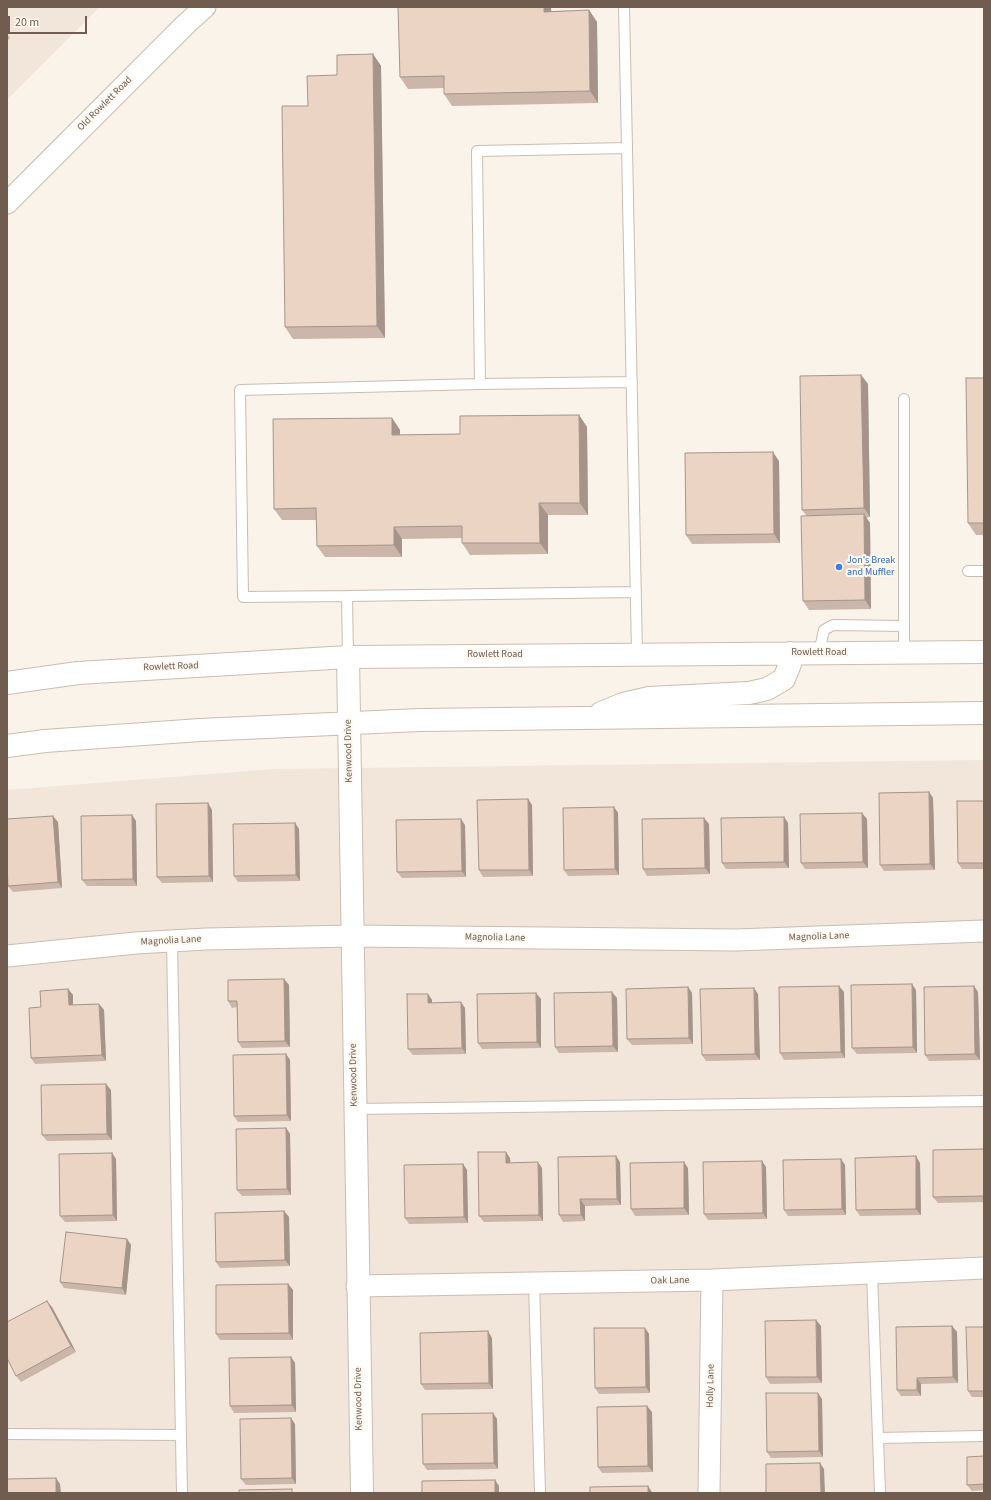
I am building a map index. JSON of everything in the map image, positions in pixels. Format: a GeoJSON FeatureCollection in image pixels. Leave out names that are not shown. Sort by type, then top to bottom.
{"type":"FeatureCollection","features":[{"type":"Feature","properties":{"kind":"main road","name":"Rowlett Road"},"geometry":{"type":"LineString","coordinates":[[7,683],[78,673],[348,656],[984,652]]}},
{"type":"Feature","properties":{"kind":"main road"},"geometry":{"type":"LineString","coordinates":[[589,718],[623,704],[649,698],[749,693],[767,689],[784,679],[790,664],[790,653]]}},
{"type":"Feature","properties":{"kind":"main road","name":"Kenwood Drive"},"geometry":{"type":"LineString","coordinates":[[348,656],[354,1109],[362,1493]]}},
{"type":"Feature","properties":{"kind":"main road"},"geometry":{"type":"LineString","coordinates":[[7,746],[45,741],[200,730],[420,720],[984,713]]}},
{"type":"Feature","properties":{"kind":"street","name":"Old Rowlett Road"},"geometry":{"type":"LineString","coordinates":[[7,203],[187,22],[205,7]]}},
{"type":"Feature","properties":{"kind":"street","name":"Magnolia Lane"},"geometry":{"type":"LineString","coordinates":[[7,956],[172,941],[352,936],[736,940],[984,931]]}},
{"type":"Feature","properties":{"kind":"street","name":"Oak Lane"},"geometry":{"type":"LineString","coordinates":[[357,1286],[712,1280],[984,1268]]}},
{"type":"Feature","properties":{"kind":"street","name":"Holly Lane"},"geometry":{"type":"LineString","coordinates":[[709,1493],[712,1280]]}},
{"type":"Feature","properties":{"kind":"lane"},"geometry":{"type":"LineString","coordinates":[[624,7],[637,654]]}},
{"type":"Feature","properties":{"kind":"lane"},"geometry":{"type":"LineString","coordinates":[[480,384],[477,151],[626,148]]}},
{"type":"Feature","properties":{"kind":"lane"},"geometry":{"type":"LineString","coordinates":[[632,382],[240,390],[244,597],[636,592]]}},
{"type":"Feature","properties":{"kind":"lane"},"geometry":{"type":"LineString","coordinates":[[904,399],[904,653]]}},
{"type":"Feature","properties":{"kind":"lane"},"geometry":{"type":"LineString","coordinates":[[968,571],[984,571]]}},
{"type":"Feature","properties":{"kind":"lane"},"geometry":{"type":"LineString","coordinates":[[347,596],[348,656]]}},
{"type":"Feature","properties":{"kind":"lane"},"geometry":{"type":"LineString","coordinates":[[819,653],[824,630],[832,625],[904,626]]}},
{"type":"Feature","properties":{"kind":"lane"},"geometry":{"type":"LineString","coordinates":[[172,941],[182,1493]]}},
{"type":"Feature","properties":{"kind":"lane"},"geometry":{"type":"LineString","coordinates":[[354,1109],[984,1101]]}},
{"type":"Feature","properties":{"kind":"lane"},"geometry":{"type":"LineString","coordinates":[[872,1273],[880,1493]]}},
{"type":"Feature","properties":{"kind":"lane"},"geometry":{"type":"LineString","coordinates":[[534,1283],[540,1493]]}},
{"type":"Feature","properties":{"kind":"lane"},"geometry":{"type":"LineString","coordinates":[[7,1434],[181,1435]]}},
{"type":"Feature","properties":{"kind":"lane"},"geometry":{"type":"LineString","coordinates":[[878,1438],[984,1436]]}},
{"type":"Feature","properties":{"kind":"shaded area"},"geometry":{"type":"Polygon","coordinates":[[[7,7],[100,7],[7,100],[7,7]]]}},
{"type":"Feature","properties":{"kind":"shaded area"},"geometry":{"type":"Polygon","coordinates":[[[984,760],[984,1493],[7,1493],[7,790],[274,769],[984,760]]]}},
{"type":"Feature","properties":{"kind":"building"},"geometry":{"type":"Polygon","coordinates":[[[398,7],[544,7],[544,12],[589,10],[590,91],[444,94],[444,76],[400,77],[398,7]]]}},
{"type":"Feature","properties":{"kind":"building"},"geometry":{"type":"Polygon","coordinates":[[[373,54],[377,326],[285,327],[282,106],[308,106],[307,76],[337,75],[337,55],[373,54]]]}},
{"type":"Feature","properties":{"kind":"building"},"geometry":{"type":"Polygon","coordinates":[[[861,375],[864,508],[802,510],[800,376],[861,375]]]}},
{"type":"Feature","properties":{"kind":"building"},"geometry":{"type":"Polygon","coordinates":[[[966,378],[984,378],[984,523],[968,523],[966,378]]]}},
{"type":"Feature","properties":{"kind":"building"},"geometry":{"type":"Polygon","coordinates":[[[579,415],[580,503],[539,503],[540,543],[462,543],[462,526],[394,527],[394,545],[317,546],[316,508],[274,509],[273,419],[392,418],[392,435],[460,434],[460,416],[579,415]]]}},
{"type":"Feature","properties":{"kind":"building"},"geometry":{"type":"Polygon","coordinates":[[[773,452],[774,534],[686,535],[685,453],[773,452]]]}},
{"type":"Feature","properties":{"kind":"building","name":"Jon's Break and Muffler"},"geometry":{"type":"Polygon","coordinates":[[[864,514],[865,600],[803,601],[801,516],[864,514]]]}},
{"type":"Feature","properties":{"kind":"building"},"geometry":{"type":"Polygon","coordinates":[[[929,792],[930,864],[880,865],[879,793],[929,792]]]}},
{"type":"Feature","properties":{"kind":"building"},"geometry":{"type":"Polygon","coordinates":[[[528,799],[529,870],[479,870],[477,800],[528,799]]]}},
{"type":"Feature","properties":{"kind":"building"},"geometry":{"type":"Polygon","coordinates":[[[957,801],[984,801],[984,863],[958,863],[957,801]]]}},
{"type":"Feature","properties":{"kind":"building"},"geometry":{"type":"Polygon","coordinates":[[[208,803],[209,876],[157,877],[156,804],[208,803]]]}},
{"type":"Feature","properties":{"kind":"building"},"geometry":{"type":"Polygon","coordinates":[[[614,807],[615,869],[564,870],[563,808],[614,807]]]}},
{"type":"Feature","properties":{"kind":"building"},"geometry":{"type":"Polygon","coordinates":[[[862,813],[863,862],[801,863],[800,814],[862,813]]]}},
{"type":"Feature","properties":{"kind":"building"},"geometry":{"type":"Polygon","coordinates":[[[132,815],[133,879],[82,880],[81,816],[132,815]]]}},
{"type":"Feature","properties":{"kind":"building"},"geometry":{"type":"Polygon","coordinates":[[[53,816],[58,882],[8,886],[7,819],[53,816]]]}},
{"type":"Feature","properties":{"kind":"building"},"geometry":{"type":"Polygon","coordinates":[[[784,817],[784,862],[722,863],[721,818],[784,817]]]}},
{"type":"Feature","properties":{"kind":"building"},"geometry":{"type":"Polygon","coordinates":[[[704,818],[705,868],[643,869],[642,819],[704,818]]]}},
{"type":"Feature","properties":{"kind":"building"},"geometry":{"type":"Polygon","coordinates":[[[461,819],[462,871],[397,872],[396,820],[461,819]]]}},
{"type":"Feature","properties":{"kind":"building"},"geometry":{"type":"Polygon","coordinates":[[[295,823],[296,875],[234,876],[233,824],[295,823]]]}},
{"type":"Feature","properties":{"kind":"building"},"geometry":{"type":"Polygon","coordinates":[[[284,979],[285,1041],[238,1042],[237,1001],[228,1001],[228,980],[284,979]]]}},
{"type":"Feature","properties":{"kind":"building"},"geometry":{"type":"Polygon","coordinates":[[[912,984],[913,1047],[852,1048],[851,985],[912,984]]]}},
{"type":"Feature","properties":{"kind":"building"},"geometry":{"type":"Polygon","coordinates":[[[839,986],[841,1052],[780,1053],[779,987],[839,986]]]}},
{"type":"Feature","properties":{"kind":"building"},"geometry":{"type":"Polygon","coordinates":[[[974,986],[975,1054],[925,1055],[924,987],[974,986]]]}},
{"type":"Feature","properties":{"kind":"building"},"geometry":{"type":"Polygon","coordinates":[[[688,987],[689,1038],[627,1039],[626,989],[688,987]]]}},
{"type":"Feature","properties":{"kind":"building"},"geometry":{"type":"Polygon","coordinates":[[[754,988],[755,1054],[702,1055],[700,989],[754,988]]]}},
{"type":"Feature","properties":{"kind":"building"},"geometry":{"type":"Polygon","coordinates":[[[68,989],[69,1005],[99,1004],[102,1055],[31,1058],[29,1008],[41,1007],[40,991],[68,989]]]}},
{"type":"Feature","properties":{"kind":"building"},"geometry":{"type":"Polygon","coordinates":[[[612,992],[613,1046],[555,1047],[554,993],[612,992]]]}},
{"type":"Feature","properties":{"kind":"building"},"geometry":{"type":"Polygon","coordinates":[[[536,993],[537,1042],[478,1043],[477,994],[536,993]]]}},
{"type":"Feature","properties":{"kind":"building"},"geometry":{"type":"Polygon","coordinates":[[[407,994],[428,994],[428,1003],[461,1002],[462,1048],[408,1049],[407,994]]]}},
{"type":"Feature","properties":{"kind":"building"},"geometry":{"type":"Polygon","coordinates":[[[286,1054],[287,1115],[234,1116],[233,1055],[286,1054]]]}},
{"type":"Feature","properties":{"kind":"building"},"geometry":{"type":"Polygon","coordinates":[[[106,1084],[107,1134],[42,1135],[41,1085],[106,1084]]]}},
{"type":"Feature","properties":{"kind":"building"},"geometry":{"type":"Polygon","coordinates":[[[286,1128],[287,1189],[237,1190],[236,1129],[286,1128]]]}},
{"type":"Feature","properties":{"kind":"building"},"geometry":{"type":"Polygon","coordinates":[[[984,1149],[984,1196],[933,1197],[933,1150],[984,1149]]]}},
{"type":"Feature","properties":{"kind":"building"},"geometry":{"type":"Polygon","coordinates":[[[478,1152],[506,1152],[506,1163],[538,1162],[539,1215],[479,1216],[478,1152]]]}},
{"type":"Feature","properties":{"kind":"building"},"geometry":{"type":"Polygon","coordinates":[[[112,1153],[113,1215],[60,1216],[59,1154],[112,1153]]]}},
{"type":"Feature","properties":{"kind":"building"},"geometry":{"type":"Polygon","coordinates":[[[616,1156],[617,1199],[580,1199],[581,1215],[559,1215],[558,1157],[616,1156]]]}},
{"type":"Feature","properties":{"kind":"building"},"geometry":{"type":"Polygon","coordinates":[[[916,1156],[916,1209],[856,1210],[855,1158],[916,1156]]]}},
{"type":"Feature","properties":{"kind":"building"},"geometry":{"type":"Polygon","coordinates":[[[841,1159],[842,1209],[784,1210],[783,1160],[841,1159]]]}},
{"type":"Feature","properties":{"kind":"building"},"geometry":{"type":"Polygon","coordinates":[[[762,1161],[763,1213],[704,1214],[703,1162],[762,1161]]]}},
{"type":"Feature","properties":{"kind":"building"},"geometry":{"type":"Polygon","coordinates":[[[684,1162],[684,1208],[631,1209],[630,1163],[684,1162]]]}},
{"type":"Feature","properties":{"kind":"building"},"geometry":{"type":"Polygon","coordinates":[[[463,1164],[464,1217],[405,1218],[404,1165],[463,1164]]]}},
{"type":"Feature","properties":{"kind":"building"},"geometry":{"type":"Polygon","coordinates":[[[284,1211],[285,1260],[216,1262],[215,1213],[284,1211]]]}},
{"type":"Feature","properties":{"kind":"building"},"geometry":{"type":"Polygon","coordinates":[[[66,1232],[127,1239],[122,1288],[60,1282],[66,1232]]]}},
{"type":"Feature","properties":{"kind":"building"},"geometry":{"type":"Polygon","coordinates":[[[288,1284],[289,1333],[216,1334],[216,1285],[288,1284]]]}},
{"type":"Feature","properties":{"kind":"building"},"geometry":{"type":"Polygon","coordinates":[[[47,1301],[71,1346],[16,1376],[7,1358],[7,1322],[47,1301]]]}},
{"type":"Feature","properties":{"kind":"building"},"geometry":{"type":"Polygon","coordinates":[[[816,1320],[817,1377],[766,1377],[765,1321],[816,1320]]]}},
{"type":"Feature","properties":{"kind":"building"},"geometry":{"type":"Polygon","coordinates":[[[952,1326],[953,1377],[917,1378],[917,1390],[897,1390],[896,1327],[952,1326]]]}},
{"type":"Feature","properties":{"kind":"building"},"geometry":{"type":"Polygon","coordinates":[[[966,1327],[984,1327],[984,1391],[968,1391],[966,1327]]]}},
{"type":"Feature","properties":{"kind":"building"},"geometry":{"type":"Polygon","coordinates":[[[594,1328],[645,1328],[646,1387],[595,1388],[594,1328]]]}},
{"type":"Feature","properties":{"kind":"building"},"geometry":{"type":"Polygon","coordinates":[[[488,1331],[489,1383],[421,1384],[420,1333],[488,1331]]]}},
{"type":"Feature","properties":{"kind":"building"},"geometry":{"type":"Polygon","coordinates":[[[291,1357],[292,1405],[230,1406],[229,1358],[291,1357]]]}},
{"type":"Feature","properties":{"kind":"building"},"geometry":{"type":"Polygon","coordinates":[[[766,1393],[818,1393],[819,1451],[767,1452],[766,1393]]]}},
{"type":"Feature","properties":{"kind":"building"},"geometry":{"type":"Polygon","coordinates":[[[647,1406],[648,1466],[598,1467],[597,1407],[647,1406]]]}},
{"type":"Feature","properties":{"kind":"building"},"geometry":{"type":"Polygon","coordinates":[[[493,1413],[494,1463],[423,1464],[422,1414],[493,1413]]]}},
{"type":"Feature","properties":{"kind":"building"},"geometry":{"type":"Polygon","coordinates":[[[291,1418],[292,1478],[241,1479],[240,1419],[291,1418]]]}},
{"type":"Feature","properties":{"kind":"building"},"geometry":{"type":"Polygon","coordinates":[[[984,1456],[984,1484],[967,1485],[967,1457],[984,1456]]]}},
{"type":"Feature","properties":{"kind":"building"},"geometry":{"type":"Polygon","coordinates":[[[820,1463],[821,1493],[766,1493],[766,1464],[820,1463]]]}},
{"type":"Feature","properties":{"kind":"building"},"geometry":{"type":"Polygon","coordinates":[[[56,1478],[56,1493],[7,1493],[7,1479],[56,1478]]]}},
{"type":"Feature","properties":{"kind":"building"},"geometry":{"type":"Polygon","coordinates":[[[495,1480],[495,1493],[422,1493],[422,1481],[495,1480]]]}},
{"type":"Feature","properties":{"kind":"building"},"geometry":{"type":"Polygon","coordinates":[[[648,1486],[648,1493],[590,1493],[590,1487],[648,1486]]]}},
{"type":"Feature","properties":{"kind":"building"},"geometry":{"type":"Polygon","coordinates":[[[292,1489],[292,1493],[239,1493],[239,1490],[292,1489]]]}},
{"type":"Feature","properties":{"kind":"place","name":"Jon's Break and Muffler"},"geometry":{"type":"Point","coordinates":[839,567]}}]}
